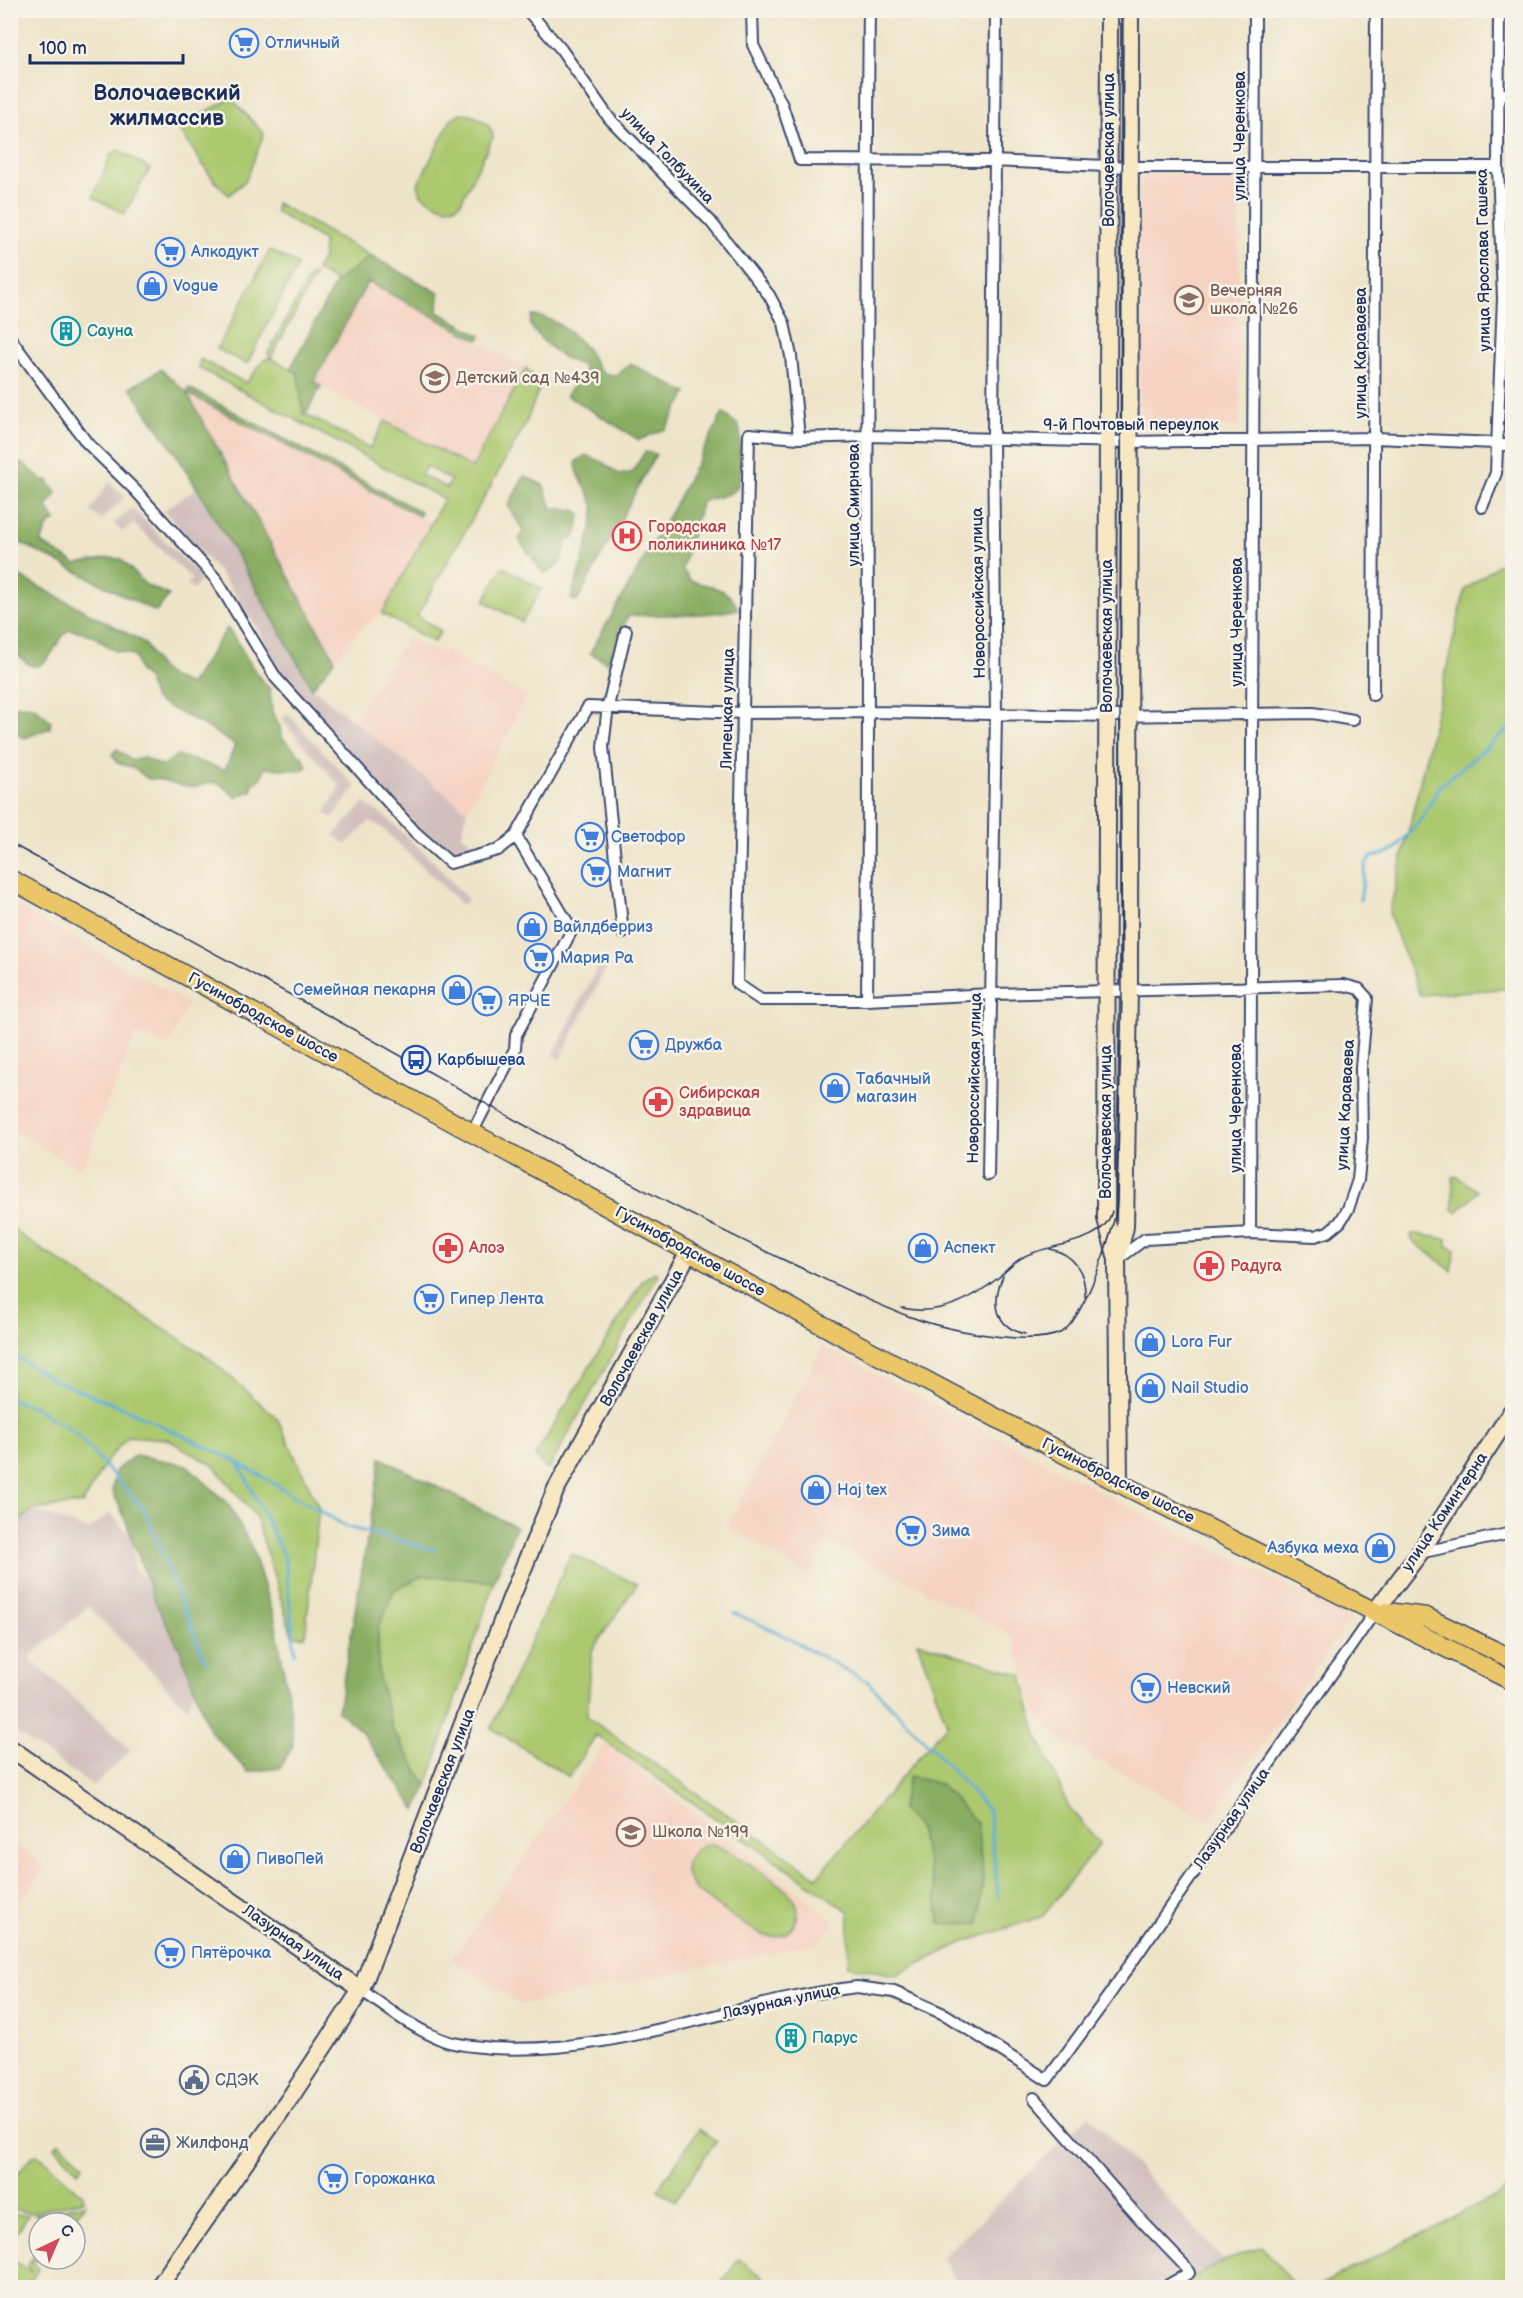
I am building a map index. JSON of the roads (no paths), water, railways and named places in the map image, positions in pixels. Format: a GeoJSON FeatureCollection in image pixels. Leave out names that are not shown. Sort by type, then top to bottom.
{"type":"FeatureCollection","features":[{"type":"Feature","properties":{"kind":"main road","name":"Волочаевская улица"},"geometry":{"type":"LineString","coordinates":[[1109,10],[1106,1219],[1117,1260]]}},
{"type":"Feature","properties":{"kind":"main road","name":"Волочаевская улица"},"geometry":{"type":"LineString","coordinates":[[1119,1483],[1117,1260],[1125,1227],[1130,991],[1128,442],[1130,10]]}},
{"type":"Feature","properties":{"kind":"main road","name":"Гусинобродское шоссе"},"geometry":{"type":"LineString","coordinates":[[10,879],[473,1131],[689,1252],[1119,1483],[1376,1610],[1512,1681]]}},
{"type":"Feature","properties":{"kind":"main road","name":"Волочаевская улица"},"geometry":{"type":"LineString","coordinates":[[158,2288],[290,2098],[361,1990],[511,1598],[556,1489],[689,1252]]}},
{"type":"Feature","properties":{"kind":"main road","name":"улица Коминтерна"},"geometry":{"type":"LineString","coordinates":[[1376,1610],[1419,1554],[1512,1411]]}},
{"type":"Feature","properties":{"kind":"main road","name":"Гусинобродское шоссе"},"geometry":{"type":"LineString","coordinates":[[1376,1610],[1426,1617],[1512,1659]]}},
{"type":"Feature","properties":{"kind":"main road","name":"Лазурная улица"},"geometry":{"type":"LineString","coordinates":[[10,1748],[361,1990]]}},
{"type":"Feature","properties":{"kind":"street","name":"улица Толбухина"},"geometry":{"type":"LineString","coordinates":[[527,10],[561,49],[609,118],[711,222],[770,295],[784,323],[791,356],[799,438]]}},
{"type":"Feature","properties":{"kind":"street"},"geometry":{"type":"LineString","coordinates":[[753,10],[753,45],[782,105],[800,160],[993,161],[1129,167],[1498,166]]}},
{"type":"Feature","properties":{"kind":"street","name":"улица Смирнова"},"geometry":{"type":"LineString","coordinates":[[867,1000],[870,712],[867,161],[869,10]]}},
{"type":"Feature","properties":{"kind":"street","name":"Новороссийская улица"},"geometry":{"type":"LineString","coordinates":[[988,1174],[996,714],[993,161],[996,10]]}},
{"type":"Feature","properties":{"kind":"street","name":"улица Черенкова"},"geometry":{"type":"LineString","coordinates":[[1250,1233],[1255,10]]}},
{"type":"Feature","properties":{"kind":"street","name":"улица Караваева"},"geometry":{"type":"LineString","coordinates":[[1373,695],[1376,10]]}},
{"type":"Feature","properties":{"kind":"street","name":"улица Ярослава Гашека"},"geometry":{"type":"LineString","coordinates":[[1482,507],[1496,473],[1503,298],[1498,166],[1500,94],[1498,10]]}},
{"type":"Feature","properties":{"kind":"street"},"geometry":{"type":"LineString","coordinates":[[1500,94],[1512,94]]}},
{"type":"Feature","properties":{"kind":"street"},"geometry":{"type":"LineString","coordinates":[[1499,193],[1512,193]]}},
{"type":"Feature","properties":{"kind":"street"},"geometry":{"type":"LineString","coordinates":[[10,338],[87,443],[135,490],[216,579],[276,678],[416,832],[450,863],[498,850],[516,836],[588,706],[744,713],[870,712],[1107,716],[1252,716],[1312,713],[1353,720]]}},
{"type":"Feature","properties":{"kind":"street","name":"9-й Почтовый переулок"},"geometry":{"type":"LineString","coordinates":[[749,434],[799,438],[868,436],[1128,442],[1375,438],[1496,442],[1512,446]]}},
{"type":"Feature","properties":{"kind":"street","name":"Липецкая улица"},"geometry":{"type":"LineString","coordinates":[[749,434],[737,984],[761,1000],[867,1000]]}},
{"type":"Feature","properties":{"kind":"street"},"geometry":{"type":"LineString","coordinates":[[623,933],[603,747],[608,706],[626,631]]}},
{"type":"Feature","properties":{"kind":"street"},"geometry":{"type":"LineString","coordinates":[[473,1131],[515,1049],[516,1035],[572,930],[516,836]]}},
{"type":"Feature","properties":{"kind":"street","name":"улица Караваева"},"geometry":{"type":"LineString","coordinates":[[1250,1233],[1315,1236],[1328,1232],[1340,1222],[1348,1209],[1358,1180],[1362,1138],[1361,1068],[1368,1008],[1367,998],[1359,989],[1344,985],[1252,987]]}},
{"type":"Feature","properties":{"kind":"street"},"geometry":{"type":"LineString","coordinates":[[867,1000],[1252,987]]}},
{"type":"Feature","properties":{"kind":"street"},"geometry":{"type":"LineString","coordinates":[[1117,1260],[1145,1239],[1250,1233]]}},
{"type":"Feature","properties":{"kind":"street"},"geometry":{"type":"LineString","coordinates":[[1419,1554],[1512,1533]]}},
{"type":"Feature","properties":{"kind":"street","name":"Лазурная улица"},"geometry":{"type":"LineString","coordinates":[[361,1990],[417,2027],[444,2041],[470,2046],[515,2049],[564,2046],[621,2036],[857,1987],[894,1992],[946,2015],[1047,2080],[1107,1998],[1376,1610]]}},
{"type":"Feature","properties":{"kind":"street"},"geometry":{"type":"LineString","coordinates":[[1034,2098],[1185,2266],[1189,2273],[1163,2288]]}},
{"type":"Feature","properties":{"kind":"waterway"},"geometry":{"type":"LineString","coordinates":[[1360,900],[1366,863],[1372,857],[1392,851],[1398,846],[1423,817],[1439,787],[1512,726]]}},
{"type":"Feature","properties":{"kind":"waterway"},"geometry":{"type":"LineString","coordinates":[[10,1353],[52,1379],[135,1413],[238,1462],[285,1558],[295,1653]]}},
{"type":"Feature","properties":{"kind":"waterway"},"geometry":{"type":"LineString","coordinates":[[10,1399],[34,1407],[76,1433],[145,1511],[205,1661]]}},
{"type":"Feature","properties":{"kind":"waterway"},"geometry":{"type":"LineString","coordinates":[[239,1463],[347,1527],[435,1550]]}},
{"type":"Feature","properties":{"kind":"waterway"},"geometry":{"type":"LineString","coordinates":[[734,1613],[777,1632],[868,1682],[944,1761],[989,1811],[998,1896]]}},
{"type":"Feature","properties":{"kind":"tram line"},"geometry":{"type":"LineString","coordinates":[[10,843],[644,1190],[863,1297],[925,1322],[964,1331],[1028,1338],[1060,1333],[1069,1326],[1088,1294],[1104,1253],[1117,1203],[1122,992],[1120,716],[1123,10]]}},
{"type":"Feature","properties":{"kind":"tram line"},"geometry":{"type":"LineString","coordinates":[[902,1308],[928,1310],[965,1300],[998,1278],[1023,1257],[1033,1252],[1074,1242],[1098,1231],[1107,1222],[1112,1211]]}},
{"type":"Feature","properties":{"kind":"tram line"},"geometry":{"type":"LineString","coordinates":[[1050,1249],[1066,1255],[1077,1266],[1081,1272],[1085,1297]]}},
{"type":"Feature","properties":{"kind":"tram line"},"geometry":{"type":"LineString","coordinates":[[1003,1276],[997,1295],[998,1312],[1007,1326],[1025,1334]]}},
{"type":"Feature","properties":{"kind":"place","name":"Отличный"},"geometry":{"type":"Point","coordinates":[244,43]}},
{"type":"Feature","properties":{"kind":"place","name":"Алкодукт"},"geometry":{"type":"Point","coordinates":[170,252]}},
{"type":"Feature","properties":{"kind":"place","name":"Vogue"},"geometry":{"type":"Point","coordinates":[152,286]}},
{"type":"Feature","properties":{"kind":"place","name":"Вечерняя школа №26"},"geometry":{"type":"Point","coordinates":[1189,300]}},
{"type":"Feature","properties":{"kind":"place","name":"Сауна"},"geometry":{"type":"Point","coordinates":[66,331]}},
{"type":"Feature","properties":{"kind":"place","name":"Детский сад №439"},"geometry":{"type":"Point","coordinates":[435,378]}},
{"type":"Feature","properties":{"kind":"place","name":"Городская поликлиника №17"},"geometry":{"type":"Point","coordinates":[627,536]}},
{"type":"Feature","properties":{"kind":"place","name":"Светофор"},"geometry":{"type":"Point","coordinates":[590,837]}},
{"type":"Feature","properties":{"kind":"place","name":"Магнит"},"geometry":{"type":"Point","coordinates":[596,872]}},
{"type":"Feature","properties":{"kind":"place","name":"Вайлдберриз"},"geometry":{"type":"Point","coordinates":[532,927]}},
{"type":"Feature","properties":{"kind":"place","name":"Мария Ра"},"geometry":{"type":"Point","coordinates":[539,958]}},
{"type":"Feature","properties":{"kind":"place","name":"Семейная пекарня"},"geometry":{"type":"Point","coordinates":[457,990]}},
{"type":"Feature","properties":{"kind":"place","name":"ЯРЧЕ"},"geometry":{"type":"Point","coordinates":[487,1001]}},
{"type":"Feature","properties":{"kind":"place","name":"Дружба"},"geometry":{"type":"Point","coordinates":[644,1045]}},
{"type":"Feature","properties":{"kind":"place","name":"Карбышева"},"geometry":{"type":"Point","coordinates":[416,1060]}},
{"type":"Feature","properties":{"kind":"place","name":"Табачный магазин"},"geometry":{"type":"Point","coordinates":[835,1088]}},
{"type":"Feature","properties":{"kind":"place","name":"Сибирская здравица"},"geometry":{"type":"Point","coordinates":[658,1102]}},
{"type":"Feature","properties":{"kind":"place","name":"Алоэ"},"geometry":{"type":"Point","coordinates":[448,1248]}},
{"type":"Feature","properties":{"kind":"place","name":"Аспект"},"geometry":{"type":"Point","coordinates":[923,1248]}},
{"type":"Feature","properties":{"kind":"place","name":"Радуга"},"geometry":{"type":"Point","coordinates":[1209,1266]}},
{"type":"Feature","properties":{"kind":"place","name":"Гипер Лента"},"geometry":{"type":"Point","coordinates":[429,1299]}},
{"type":"Feature","properties":{"kind":"place","name":"Lora Fur"},"geometry":{"type":"Point","coordinates":[1150,1342]}},
{"type":"Feature","properties":{"kind":"place","name":"Nail Studio"},"geometry":{"type":"Point","coordinates":[1150,1388]}},
{"type":"Feature","properties":{"kind":"place","name":"Haj tex"},"geometry":{"type":"Point","coordinates":[816,1490]}},
{"type":"Feature","properties":{"kind":"place","name":"Зима"},"geometry":{"type":"Point","coordinates":[911,1531]}},
{"type":"Feature","properties":{"kind":"place","name":"Азбука меха"},"geometry":{"type":"Point","coordinates":[1380,1548]}},
{"type":"Feature","properties":{"kind":"place","name":"Невский"},"geometry":{"type":"Point","coordinates":[1146,1688]}},
{"type":"Feature","properties":{"kind":"place","name":"Школа №199"},"geometry":{"type":"Point","coordinates":[631,1832]}},
{"type":"Feature","properties":{"kind":"place","name":"ПивоПей"},"geometry":{"type":"Point","coordinates":[235,1859]}},
{"type":"Feature","properties":{"kind":"place","name":"Пятёрочка"},"geometry":{"type":"Point","coordinates":[170,1953]}},
{"type":"Feature","properties":{"kind":"place","name":"Парус"},"geometry":{"type":"Point","coordinates":[791,2038]}},
{"type":"Feature","properties":{"kind":"place","name":"СДЭК"},"geometry":{"type":"Point","coordinates":[194,2080]}},
{"type":"Feature","properties":{"kind":"place","name":"Жилфонд"},"geometry":{"type":"Point","coordinates":[155,2143]}},
{"type":"Feature","properties":{"kind":"place","name":"Горожанка"},"geometry":{"type":"Point","coordinates":[333,2179]}},
{"type":"Feature","properties":{"kind":"district","name":"Волочаевский жилмассив"},"geometry":{"type":"Point","coordinates":[167,106]}}]}
